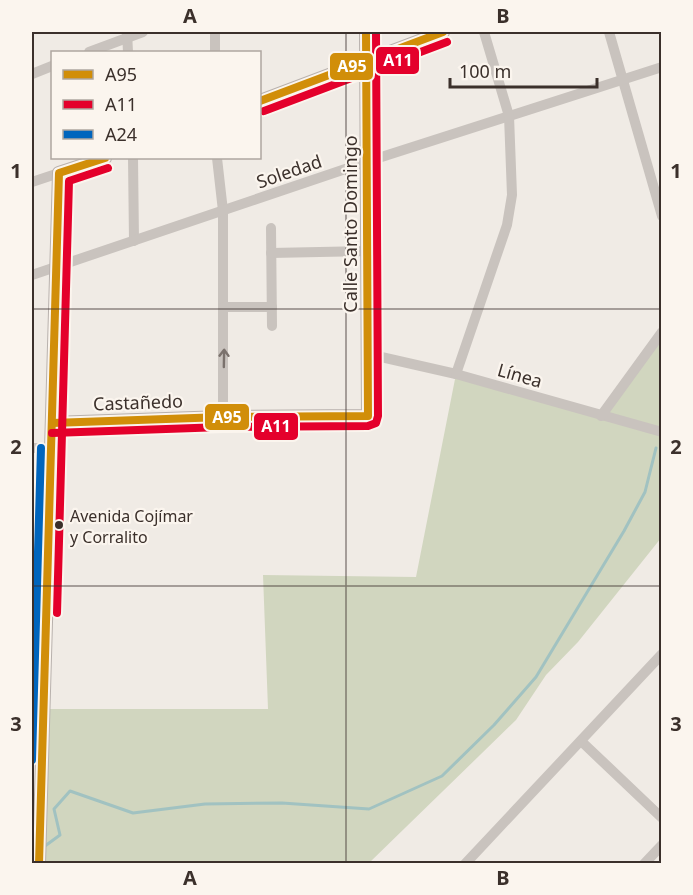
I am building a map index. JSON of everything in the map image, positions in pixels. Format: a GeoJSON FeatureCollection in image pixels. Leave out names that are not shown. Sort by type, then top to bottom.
{"type":"FeatureCollection","features":[{"type":"Feature","properties":{"kind":"main road","name":"Calle Santo Domingo"},"geometry":{"type":"LineString","coordinates":[[366,32],[369,160],[369,416]]}},
{"type":"Feature","properties":{"kind":"main road"},"geometry":{"type":"LineString","coordinates":[[261,100],[443,32]]}},
{"type":"Feature","properties":{"kind":"main road"},"geometry":{"type":"LineString","coordinates":[[40,858],[37,777],[46,613],[59,173],[102,159]]}},
{"type":"Feature","properties":{"kind":"main road","name":"Castañedo"},"geometry":{"type":"LineString","coordinates":[[52,423],[223,417],[369,416]]}},
{"type":"Feature","properties":{"kind":"street"},"geometry":{"type":"LineString","coordinates":[[91,51],[127,35],[143,32]]}},
{"type":"Feature","properties":{"kind":"street"},"geometry":{"type":"LineString","coordinates":[[215,51],[216,32]]}},
{"type":"Feature","properties":{"kind":"street"},"geometry":{"type":"LineString","coordinates":[[456,374],[507,225],[512,195],[509,116],[484,32]]}},
{"type":"Feature","properties":{"kind":"street"},"geometry":{"type":"LineString","coordinates":[[609,32],[662,216]]}},
{"type":"Feature","properties":{"kind":"street"},"geometry":{"type":"LineString","coordinates":[[127,35],[128,51]]}},
{"type":"Feature","properties":{"kind":"street"},"geometry":{"type":"LineString","coordinates":[[32,74],[51,66]]}},
{"type":"Feature","properties":{"kind":"street","name":"Soledad"},"geometry":{"type":"LineString","coordinates":[[32,275],[369,160],[662,67]]}},
{"type":"Feature","properties":{"kind":"street"},"geometry":{"type":"LineString","coordinates":[[133,159],[134,241]]}},
{"type":"Feature","properties":{"kind":"street"},"geometry":{"type":"LineString","coordinates":[[217,159],[222,211],[223,417]]}},
{"type":"Feature","properties":{"kind":"street"},"geometry":{"type":"LineString","coordinates":[[32,182],[59,173]]}},
{"type":"Feature","properties":{"kind":"street"},"geometry":{"type":"LineString","coordinates":[[271,228],[272,326]]}},
{"type":"Feature","properties":{"kind":"street"},"geometry":{"type":"LineString","coordinates":[[271,253],[368,251]]}},
{"type":"Feature","properties":{"kind":"street"},"geometry":{"type":"LineString","coordinates":[[224,307],[272,307]]}},
{"type":"Feature","properties":{"kind":"street"},"geometry":{"type":"LineString","coordinates":[[601,416],[662,332]]}},
{"type":"Feature","properties":{"kind":"street","name":"Línea"},"geometry":{"type":"LineString","coordinates":[[368,354],[456,374],[662,432]]}},
{"type":"Feature","properties":{"kind":"street"},"geometry":{"type":"LineString","coordinates":[[32,448],[51,448]]}},
{"type":"Feature","properties":{"kind":"street"},"geometry":{"type":"LineString","coordinates":[[32,612],[46,613]]}},
{"type":"Feature","properties":{"kind":"street"},"geometry":{"type":"LineString","coordinates":[[465,864],[662,654]]}},
{"type":"Feature","properties":{"kind":"street"},"geometry":{"type":"LineString","coordinates":[[581,741],[662,818]]}},
{"type":"Feature","properties":{"kind":"street"},"geometry":{"type":"LineString","coordinates":[[644,864],[662,845]]}},
{"type":"Feature","properties":{"kind":"green space"},"geometry":{"type":"Polygon","coordinates":[[[661,336],[661,538],[578,642],[546,675],[516,720],[369,863],[45,864],[48,709],[268,709],[263,575],[416,577],[456,374],[601,416],[661,336]]]}},
{"type":"Feature","properties":{"kind":"waterway"},"geometry":{"type":"LineString","coordinates":[[45,846],[60,835],[54,809],[70,791],[133,813],[205,804],[282,803],[369,809],[442,776],[494,725],[536,677],[645,492],[656,448]]}},
{"type":"Feature","properties":{"kind":"transit line","name":"A95"},"geometry":{"type":"LineString","coordinates":[[52,423],[223,417],[368,416],[366,32]]}},
{"type":"Feature","properties":{"kind":"transit line","name":"A11"},"geometry":{"type":"LineString","coordinates":[[52,433],[223,427],[368,426],[376,423],[378,416],[376,32]]}},
{"type":"Feature","properties":{"kind":"transit line","name":"A95"},"geometry":{"type":"LineString","coordinates":[[261,101],[443,32]]}},
{"type":"Feature","properties":{"kind":"transit line","name":"A11"},"geometry":{"type":"LineString","coordinates":[[264,111],[447,42]]}},
{"type":"Feature","properties":{"kind":"transit line","name":"A95"},"geometry":{"type":"LineString","coordinates":[[39,864],[59,173],[102,159]]}},
{"type":"Feature","properties":{"kind":"transit line","name":"A11"},"geometry":{"type":"LineString","coordinates":[[57,613],[69,181],[108,168]]}},
{"type":"Feature","properties":{"kind":"transit line","name":"A24"},"geometry":{"type":"LineString","coordinates":[[32,760],[41,448]]}},
{"type":"Feature","properties":{"kind":"place","name":"Avenida Cojímar y Corralito"},"geometry":{"type":"Point","coordinates":[59,525]}}]}
